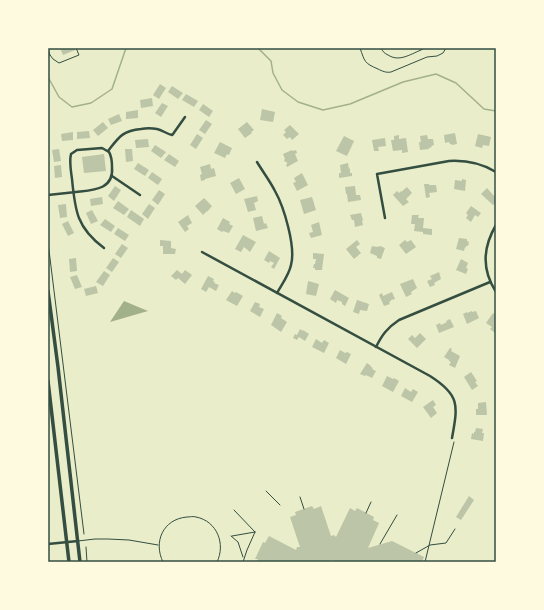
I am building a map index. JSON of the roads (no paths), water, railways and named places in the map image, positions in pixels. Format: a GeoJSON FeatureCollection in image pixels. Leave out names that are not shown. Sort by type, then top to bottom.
{"type":"FeatureCollection","features":[{"type":"Feature","properties":{"kind":"main road"},"geometry":{"type":"LineString","coordinates":[[48,291],[80,562]]}},
{"type":"Feature","properties":{"kind":"main road"},"geometry":{"type":"LineString","coordinates":[[48,381],[69,562]]}},
{"type":"Feature","properties":{"kind":"street"},"geometry":{"type":"LineString","coordinates":[[108,151],[119,137],[130,131],[154,128],[172,135],[185,117]]}},
{"type":"Feature","properties":{"kind":"street"},"geometry":{"type":"LineString","coordinates":[[48,195],[74,192],[92,190],[100,188],[108,183],[112,176],[113,170],[112,158],[108,151],[102,148],[77,150],[70,157],[70,161],[74,192],[76,211],[83,227],[90,237],[104,248]]}},
{"type":"Feature","properties":{"kind":"street"},"geometry":{"type":"LineString","coordinates":[[385,218],[377,174],[449,161],[470,162],[486,166],[496,172]]}},
{"type":"Feature","properties":{"kind":"street"},"geometry":{"type":"LineString","coordinates":[[258,162],[282,206],[292,248],[293,256],[290,269],[278,293]]}},
{"type":"Feature","properties":{"kind":"street"},"geometry":{"type":"LineString","coordinates":[[112,176],[140,196]]}},
{"type":"Feature","properties":{"kind":"street"},"geometry":{"type":"LineString","coordinates":[[496,225],[488,240],[485,252],[486,269],[490,282],[496,292]]}},
{"type":"Feature","properties":{"kind":"street"},"geometry":{"type":"LineString","coordinates":[[202,252],[441,383],[452,395],[456,407],[452,438]]}},
{"type":"Feature","properties":{"kind":"street"},"geometry":{"type":"LineString","coordinates":[[376,347],[386,330],[399,320],[490,282]]}},
{"type":"Feature","properties":{"kind":"street"},"geometry":{"type":"LineString","coordinates":[[48,544],[78,541]]}},
{"type":"Feature","properties":{"kind":"lane"},"geometry":{"type":"LineString","coordinates":[[48,49],[49,55],[59,63],[79,55],[76,48]]}},
{"type":"Feature","properties":{"kind":"lane"},"geometry":{"type":"LineString","coordinates":[[360,48],[364,60],[368,65],[386,73],[427,57],[437,56],[446,48]]}},
{"type":"Feature","properties":{"kind":"lane"},"geometry":{"type":"LineString","coordinates":[[381,48],[383,52],[392,58],[398,59],[424,48]]}},
{"type":"Feature","properties":{"kind":"lane"},"geometry":{"type":"LineString","coordinates":[[162,562],[159,545],[161,535],[165,528],[180,517],[195,516],[208,521],[219,535],[221,545],[220,556],[217,562]]}},
{"type":"Feature","properties":{"kind":"lane"},"geometry":{"type":"LineString","coordinates":[[78,541],[95,539],[129,540],[159,545]]}},
{"type":"Feature","properties":{"kind":"waterway"},"geometry":{"type":"LineString","coordinates":[[48,77],[59,97],[72,107],[91,103],[112,89],[126,48]]}},
{"type":"Feature","properties":{"kind":"waterway"},"geometry":{"type":"LineString","coordinates":[[258,48],[271,61],[273,73],[282,90],[298,102],[323,110],[350,104],[403,82],[436,74],[456,83],[484,109],[496,111]]}}]}
